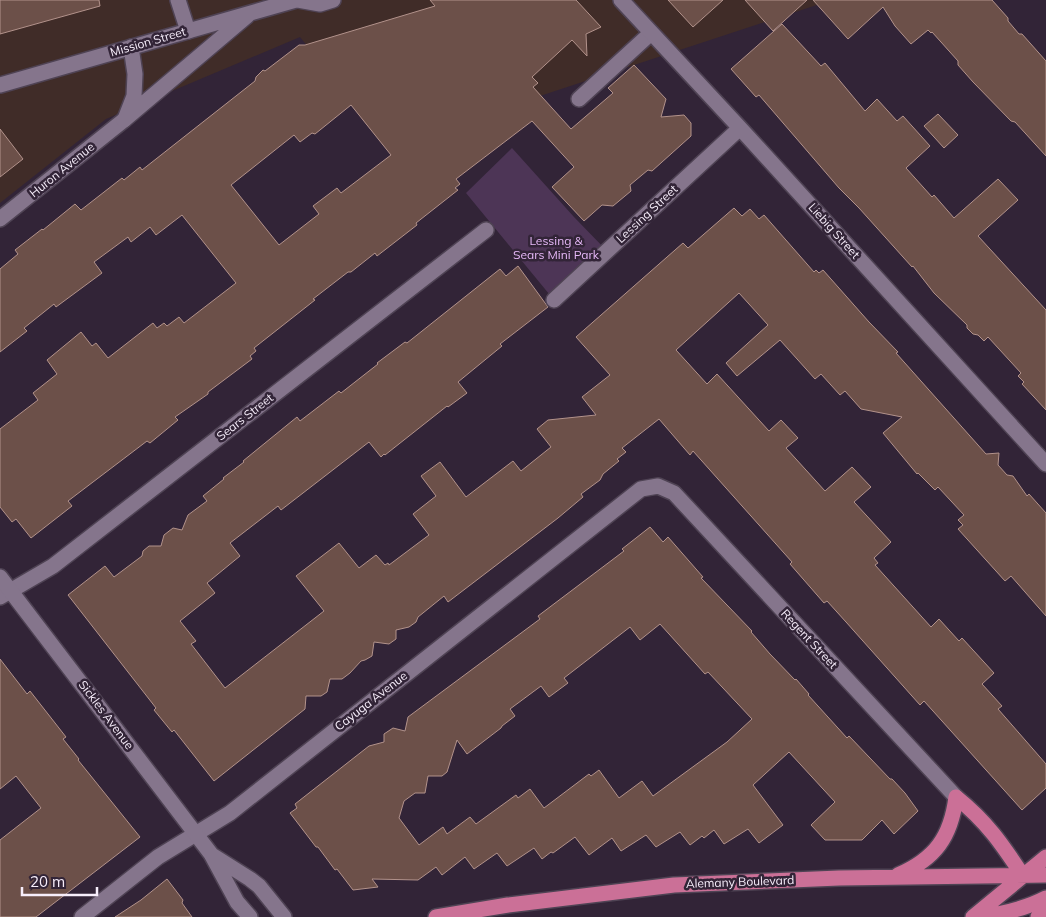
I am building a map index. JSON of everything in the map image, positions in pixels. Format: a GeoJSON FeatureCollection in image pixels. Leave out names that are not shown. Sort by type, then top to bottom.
{"type":"FeatureCollection","features":[{"type":"Feature","properties":{"kind":"main road"},"geometry":{"type":"LineString","coordinates":[[956,797],[977,814],[997,837],[1023,876]]}},
{"type":"Feature","properties":{"kind":"main road"},"geometry":{"type":"LineString","coordinates":[[892,878],[915,868],[927,860],[936,849],[953,818],[956,797]]}},
{"type":"Feature","properties":{"kind":"main road"},"geometry":{"type":"LineString","coordinates":[[973,917],[1046,857]]}},
{"type":"Feature","properties":{"kind":"main road","name":"Alemany Boulevard"},"geometry":{"type":"LineString","coordinates":[[436,917],[508,905],[674,885],[784,880],[1046,875]]}},
{"type":"Feature","properties":{"kind":"main road"},"geometry":{"type":"LineString","coordinates":[[978,917],[1018,909],[1046,898]]}},
{"type":"Feature","properties":{"kind":"main road"},"geometry":{"type":"LineString","coordinates":[[1038,917],[1046,910]]}},
{"type":"Feature","properties":{"kind":"street"},"geometry":{"type":"LineString","coordinates":[[178,0],[188,31]]}},
{"type":"Feature","properties":{"kind":"street","name":"Mission Street"},"geometry":{"type":"LineString","coordinates":[[0,85],[297,0],[320,4],[332,0]]}},
{"type":"Feature","properties":{"kind":"street","name":"Liebig Street"},"geometry":{"type":"LineString","coordinates":[[621,0],[1046,464]]}},
{"type":"Feature","properties":{"kind":"street","name":"Huron Avenue"},"geometry":{"type":"LineString","coordinates":[[0,219],[124,120],[251,12]]}},
{"type":"Feature","properties":{"kind":"street"},"geometry":{"type":"LineString","coordinates":[[579,99],[651,33]]}},
{"type":"Feature","properties":{"kind":"street"},"geometry":{"type":"LineString","coordinates":[[124,120],[134,96],[136,74],[131,47]]}},
{"type":"Feature","properties":{"kind":"street","name":"Lessing Street"},"geometry":{"type":"LineString","coordinates":[[554,300],[740,128]]}},
{"type":"Feature","properties":{"kind":"street","name":"Sears Street"},"geometry":{"type":"LineString","coordinates":[[5,594],[53,566],[486,230]]}},
{"type":"Feature","properties":{"kind":"street","name":"Regent Street"},"geometry":{"type":"LineString","coordinates":[[658,486],[674,493],[956,797]]}},
{"type":"Feature","properties":{"kind":"street","name":"Cayuga Avenue"},"geometry":{"type":"LineString","coordinates":[[82,917],[158,857],[230,813],[640,489],[658,486]]}},
{"type":"Feature","properties":{"kind":"street","name":"Sickles Avenue"},"geometry":{"type":"LineString","coordinates":[[0,577],[5,594],[211,854],[237,902],[250,917]]}},
{"type":"Feature","properties":{"kind":"street","name":"Sickles Avenue"},"geometry":{"type":"LineString","coordinates":[[211,854],[259,886],[284,917]]}},
{"type":"Feature","properties":{"kind":"shaded area"},"geometry":{"type":"Polygon","coordinates":[[[0,0],[832,0],[388,146],[300,37],[106,119],[0,203],[0,0]]]}},
{"type":"Feature","properties":{"kind":"green space","name":"Lessing & Sears Mini Park"},"geometry":{"type":"Polygon","coordinates":[[[512,148],[607,251],[554,300],[466,193],[512,148]]]}},
{"type":"Feature","properties":{"kind":"building"},"geometry":{"type":"Polygon","coordinates":[[[0,0],[99,0],[100,6],[0,34],[0,0]]]}},
{"type":"Feature","properties":{"kind":"building"},"geometry":{"type":"Polygon","coordinates":[[[430,0],[576,0],[601,27],[586,34],[587,56],[572,40],[532,77],[538,83],[533,87],[571,129],[613,93],[608,88],[634,65],[666,99],[661,117],[684,115],[691,123],[691,136],[652,171],[648,170],[630,185],[631,191],[613,206],[602,205],[584,221],[552,187],[574,167],[532,121],[456,179],[460,184],[455,188],[458,190],[416,223],[417,225],[377,256],[375,253],[313,299],[315,300],[254,348],[256,351],[250,356],[252,359],[175,417],[178,420],[150,443],[147,441],[68,501],[72,506],[31,538],[16,519],[12,522],[0,507],[0,429],[38,400],[33,393],[57,374],[47,360],[81,332],[92,346],[96,343],[108,358],[153,323],[157,328],[164,323],[167,326],[179,317],[184,323],[236,283],[182,215],[156,235],[150,227],[131,242],[128,237],[94,262],[102,273],[56,307],[54,304],[24,328],[27,331],[0,352],[0,269],[18,254],[15,250],[75,204],[81,210],[122,178],[124,180],[140,167],[142,170],[255,81],[256,77],[263,70],[265,71],[299,45],[305,45],[435,6],[430,0]],[[351,105],[315,134],[312,133],[300,142],[294,135],[231,185],[279,245],[319,214],[313,206],[337,188],[341,193],[391,155],[351,105]]]}},
{"type":"Feature","properties":{"kind":"building"},"geometry":{"type":"Polygon","coordinates":[[[668,0],[723,0],[693,27],[668,0]]]}},
{"type":"Feature","properties":{"kind":"building"},"geometry":{"type":"Polygon","coordinates":[[[745,0],[807,0],[773,31],[745,0]]]}},
{"type":"Feature","properties":{"kind":"building"},"geometry":{"type":"Polygon","coordinates":[[[813,0],[992,0],[1019,34],[1022,34],[1046,61],[1046,156],[1015,122],[1011,121],[973,82],[958,65],[958,61],[932,32],[928,30],[911,44],[895,26],[883,7],[848,39],[813,0]]]}},
{"type":"Feature","properties":{"kind":"building"},"geometry":{"type":"Polygon","coordinates":[[[782,24],[821,66],[825,63],[865,111],[877,99],[897,121],[903,116],[930,146],[906,168],[932,197],[934,195],[954,218],[998,179],[1018,200],[978,236],[1046,310],[1046,410],[1022,384],[1024,382],[1018,376],[1021,373],[988,337],[984,341],[967,328],[967,325],[934,293],[913,266],[839,188],[759,95],[756,97],[731,69],[782,24]]]}},
{"type":"Feature","properties":{"kind":"building"},"geometry":{"type":"Polygon","coordinates":[[[938,114],[958,135],[944,148],[924,126],[938,114]]]}},
{"type":"Feature","properties":{"kind":"building"},"geometry":{"type":"Polygon","coordinates":[[[0,129],[23,159],[0,177],[0,129]]]}},
{"type":"Feature","properties":{"kind":"building"},"geometry":{"type":"Polygon","coordinates":[[[734,208],[742,216],[750,209],[759,219],[764,215],[814,272],[816,270],[819,273],[823,270],[898,352],[896,353],[986,454],[999,453],[998,465],[1007,475],[1013,476],[1027,496],[1029,494],[1046,513],[1046,616],[1011,576],[1005,581],[958,529],[963,525],[958,520],[964,515],[938,487],[935,490],[917,474],[883,433],[902,417],[861,409],[845,391],[840,395],[821,374],[815,379],[780,340],[737,376],[726,363],[768,325],[739,293],[676,350],[707,384],[717,374],[769,431],[781,420],[798,438],[786,448],[825,491],[852,467],[871,487],[854,502],[891,542],[874,558],[878,563],[875,565],[931,627],[939,619],[959,641],[962,638],[994,673],[982,684],[1002,706],[998,709],[1046,764],[1046,788],[1022,810],[924,701],[920,705],[827,601],[824,603],[790,564],[792,562],[693,451],[690,455],[659,419],[622,448],[626,452],[617,459],[619,461],[603,474],[600,480],[581,494],[583,497],[558,518],[448,602],[444,596],[418,617],[416,622],[409,627],[396,630],[396,639],[389,644],[374,642],[372,656],[361,661],[342,679],[330,679],[327,692],[321,696],[306,696],[305,709],[214,781],[174,730],[172,732],[154,710],[156,708],[68,595],[105,566],[114,577],[142,556],[143,551],[149,546],[161,546],[164,535],[173,528],[182,530],[188,515],[207,501],[203,496],[297,417],[300,421],[339,391],[341,393],[377,363],[405,342],[407,343],[500,269],[506,276],[518,266],[548,307],[500,344],[502,346],[458,382],[467,393],[447,406],[381,457],[369,442],[281,510],[278,506],[230,543],[240,556],[207,583],[215,593],[180,621],[196,641],[191,644],[225,688],[324,611],[296,576],[339,543],[359,568],[376,555],[385,565],[388,563],[389,565],[429,535],[413,514],[436,496],[421,476],[440,462],[466,497],[513,461],[521,471],[551,447],[537,429],[548,420],[596,415],[582,397],[610,375],[576,337],[683,243],[688,248],[734,208]]]}},
{"type":"Feature","properties":{"kind":"building"},"geometry":{"type":"Polygon","coordinates":[[[650,527],[663,542],[668,537],[703,577],[701,578],[752,631],[770,654],[796,679],[847,738],[849,736],[892,779],[918,811],[894,834],[882,820],[862,840],[825,840],[811,825],[835,802],[789,752],[753,785],[783,825],[759,843],[748,829],[724,844],[714,830],[690,845],[680,832],[656,847],[646,835],[621,851],[612,838],[589,855],[575,837],[542,859],[534,848],[507,866],[497,853],[474,869],[465,857],[442,875],[436,867],[418,880],[372,879],[378,887],[353,890],[290,813],[297,808],[295,804],[369,746],[384,742],[384,734],[393,728],[405,731],[408,717],[540,619],[538,616],[624,551],[622,549],[650,527]],[[660,624],[640,640],[630,627],[564,678],[568,683],[549,697],[541,686],[510,709],[515,716],[467,754],[457,740],[447,772],[442,776],[428,776],[425,793],[415,793],[404,801],[399,818],[419,845],[443,827],[447,834],[470,817],[476,824],[516,795],[518,798],[530,789],[544,808],[589,774],[591,776],[599,770],[619,798],[642,781],[653,796],[727,742],[752,719],[708,672],[705,674],[660,624]]]}},
{"type":"Feature","properties":{"kind":"building"},"geometry":{"type":"Polygon","coordinates":[[[0,659],[27,694],[30,691],[66,737],[63,739],[78,760],[140,837],[36,917],[0,917],[0,840],[41,808],[16,776],[0,789],[0,659]]]}},
{"type":"Feature","properties":{"kind":"building"},"geometry":{"type":"Polygon","coordinates":[[[167,879],[183,900],[182,903],[192,917],[115,917],[141,900],[167,879]]]}}]}
